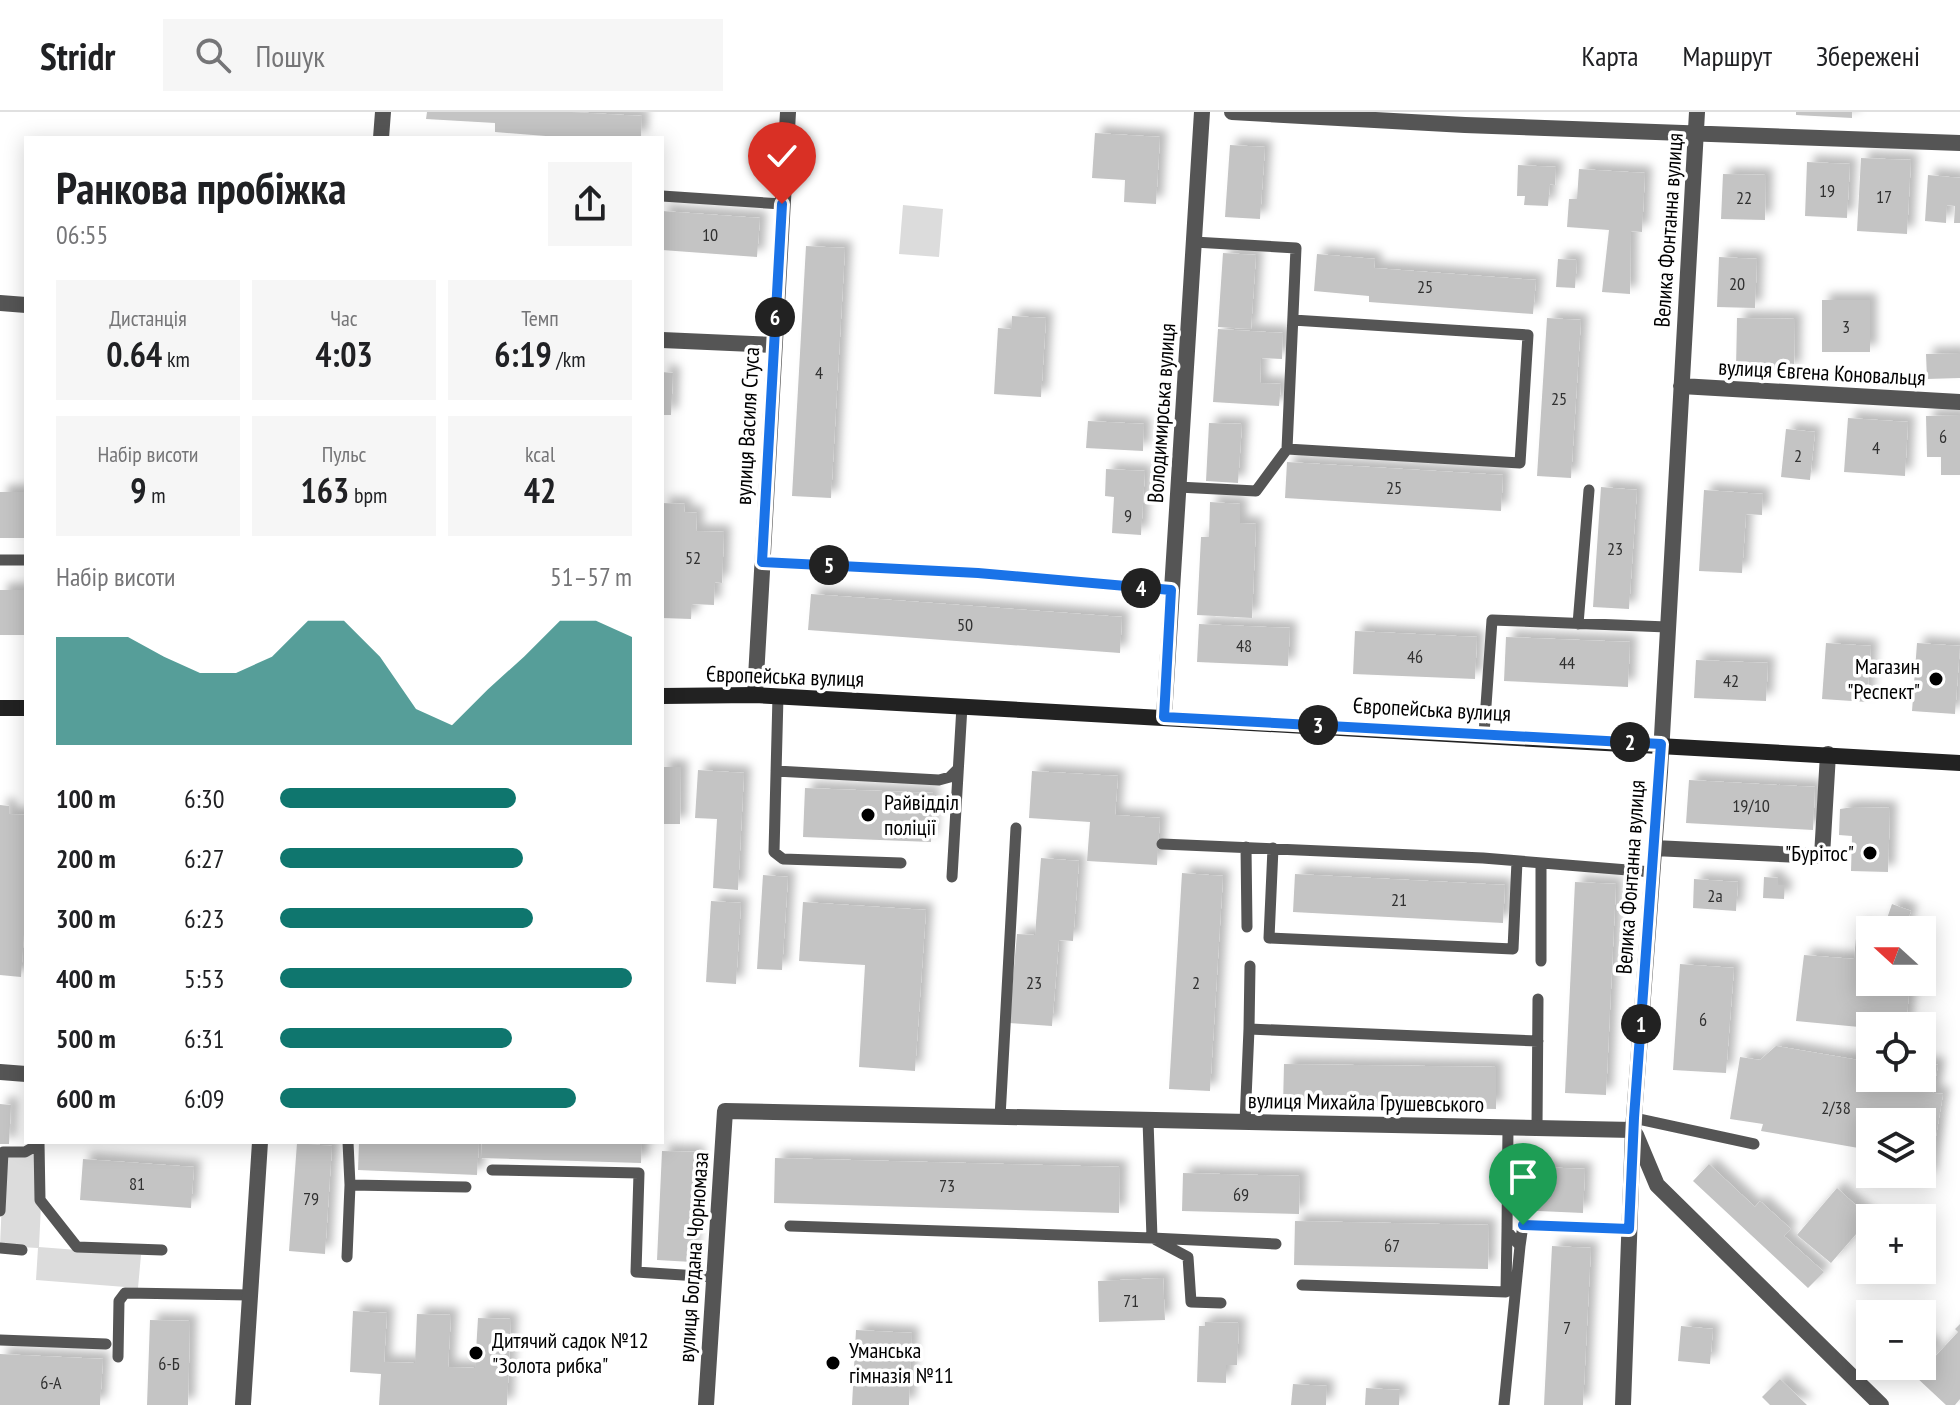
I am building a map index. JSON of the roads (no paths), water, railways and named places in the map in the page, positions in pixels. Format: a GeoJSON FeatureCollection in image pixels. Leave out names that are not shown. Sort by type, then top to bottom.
{"type":"FeatureCollection","features":[{"type":"Feature","properties":{"kind":"main road","name":"Європейська вулиця"},"geometry":{"type":"LineString","coordinates":[[664,696],[778,696],[1960,763]]}},
{"type":"Feature","properties":{"kind":"main road"},"geometry":{"type":"LineString","coordinates":[[0,708],[24,708]]}},
{"type":"Feature","properties":{"kind":"street"},"geometry":{"type":"LineString","coordinates":[[381,136],[383,112]]}},
{"type":"Feature","properties":{"kind":"street","name":"вулиця Василя Стуса"},"geometry":{"type":"LineString","coordinates":[[755,695],[788,112]]}},
{"type":"Feature","properties":{"kind":"street","name":"Володимирська вулиця"},"geometry":{"type":"LineString","coordinates":[[1164,717],[1202,112]]}},
{"type":"Feature","properties":{"kind":"street"},"geometry":{"type":"LineString","coordinates":[[1232,112],[1465,125],[1960,143]]}},
{"type":"Feature","properties":{"kind":"street","name":"Велика Фонтанна вулиця"},"geometry":{"type":"LineString","coordinates":[[1623,1405],[1634,1124],[1661,744],[1697,112]]}},
{"type":"Feature","properties":{"kind":"street"},"geometry":{"type":"LineString","coordinates":[[0,303],[24,305]]}},
{"type":"Feature","properties":{"kind":"street"},"geometry":{"type":"LineString","coordinates":[[664,340],[773,345]]}},
{"type":"Feature","properties":{"kind":"street","name":"вулиця Євгена Коновальця"},"geometry":{"type":"LineString","coordinates":[[1681,386],[1960,402]]}},
{"type":"Feature","properties":{"kind":"street"},"geometry":{"type":"LineString","coordinates":[[1654,848],[1822,856],[1828,754]]}},
{"type":"Feature","properties":{"kind":"street"},"geometry":{"type":"LineString","coordinates":[[0,1072],[24,1074]]}},
{"type":"Feature","properties":{"kind":"street","name":"вулиця Михайла Грушевського"},"geometry":{"type":"LineString","coordinates":[[725,1111],[1537,1128],[1634,1124]]}},
{"type":"Feature","properties":{"kind":"street","name":"вулиця Богдана Чорномаза"},"geometry":{"type":"LineString","coordinates":[[706,1405],[725,1111]]}},
{"type":"Feature","properties":{"kind":"street"},"geometry":{"type":"LineString","coordinates":[[1634,1124],[1657,1185],[1881,1405]]}},
{"type":"Feature","properties":{"kind":"street"},"geometry":{"type":"LineString","coordinates":[[243,1404],[260,1144]]}},
{"type":"Feature","properties":{"kind":"lane"},"geometry":{"type":"LineString","coordinates":[[664,196],[782,204]]}},
{"type":"Feature","properties":{"kind":"lane"},"geometry":{"type":"LineString","coordinates":[[1178,487],[1256,491],[1287,449],[1296,248],[1194,242]]}},
{"type":"Feature","properties":{"kind":"lane"},"geometry":{"type":"LineString","coordinates":[[1287,449],[1520,463],[1528,335],[1293,320]]}},
{"type":"Feature","properties":{"kind":"lane"},"geometry":{"type":"LineString","coordinates":[[1578,624],[1589,490]]}},
{"type":"Feature","properties":{"kind":"lane"},"geometry":{"type":"LineString","coordinates":[[0,560],[24,560]]}},
{"type":"Feature","properties":{"kind":"lane"},"geometry":{"type":"LineString","coordinates":[[762,562],[978,573],[1171,590]]}},
{"type":"Feature","properties":{"kind":"lane"},"geometry":{"type":"LineString","coordinates":[[1484,734],[1492,620],[1667,627]]}},
{"type":"Feature","properties":{"kind":"lane"},"geometry":{"type":"LineString","coordinates":[[778,696],[774,852],[783,859],[901,863]]}},
{"type":"Feature","properties":{"kind":"lane"},"geometry":{"type":"LineString","coordinates":[[952,877],[962,706]]}},
{"type":"Feature","properties":{"kind":"lane"},"geometry":{"type":"LineString","coordinates":[[776,771],[939,780],[950,777],[958,769]]}},
{"type":"Feature","properties":{"kind":"lane"},"geometry":{"type":"LineString","coordinates":[[1000,1117],[1016,828]]}},
{"type":"Feature","properties":{"kind":"lane"},"geometry":{"type":"LineString","coordinates":[[1162,844],[1517,861],[1652,872]]}},
{"type":"Feature","properties":{"kind":"lane"},"geometry":{"type":"LineString","coordinates":[[1246,847],[1247,927]]}},
{"type":"Feature","properties":{"kind":"lane"},"geometry":{"type":"LineString","coordinates":[[1273,848],[1269,938],[1513,949],[1517,861]]}},
{"type":"Feature","properties":{"kind":"lane"},"geometry":{"type":"LineString","coordinates":[[1541,863],[1541,961]]}},
{"type":"Feature","properties":{"kind":"lane"},"geometry":{"type":"LineString","coordinates":[[1245,1122],[1250,966]]}},
{"type":"Feature","properties":{"kind":"lane"},"geometry":{"type":"LineString","coordinates":[[1537,1128],[1538,999]]}},
{"type":"Feature","properties":{"kind":"lane"},"geometry":{"type":"LineString","coordinates":[[1249,1029],[1538,1041]]}},
{"type":"Feature","properties":{"kind":"lane"},"geometry":{"type":"LineString","coordinates":[[1148,1120],[1152,1238]]}},
{"type":"Feature","properties":{"kind":"lane"},"geometry":{"type":"LineString","coordinates":[[1634,1124],[1754,1144]]}},
{"type":"Feature","properties":{"kind":"lane"},"geometry":{"type":"LineString","coordinates":[[1302,1285],[1506,1292],[1508,1127]]}},
{"type":"Feature","properties":{"kind":"lane"},"geometry":{"type":"LineString","coordinates":[[0,1211],[3,1152],[25,1152],[37,1144]]}},
{"type":"Feature","properties":{"kind":"lane"},"geometry":{"type":"LineString","coordinates":[[39,1144],[40,1200],[77,1247],[162,1250]]}},
{"type":"Feature","properties":{"kind":"lane"},"geometry":{"type":"LineString","coordinates":[[347,1257],[348,1144]]}},
{"type":"Feature","properties":{"kind":"lane"},"geometry":{"type":"LineString","coordinates":[[492,1170],[639,1173],[636,1272],[714,1277]]}},
{"type":"Feature","properties":{"kind":"lane"},"geometry":{"type":"LineString","coordinates":[[350,1185],[466,1187]]}},
{"type":"Feature","properties":{"kind":"lane"},"geometry":{"type":"LineString","coordinates":[[1504,1405],[1523,1225],[1629,1229]]}},
{"type":"Feature","properties":{"kind":"lane"},"geometry":{"type":"LineString","coordinates":[[790,1226],[1276,1244]]}},
{"type":"Feature","properties":{"kind":"lane"},"geometry":{"type":"LineString","coordinates":[[1507,1231],[1520,1246]]}},
{"type":"Feature","properties":{"kind":"lane"},"geometry":{"type":"LineString","coordinates":[[1152,1238],[1188,1257],[1191,1302],[1221,1303]]}},
{"type":"Feature","properties":{"kind":"lane"},"geometry":{"type":"LineString","coordinates":[[0,1248],[22,1250]]}},
{"type":"Feature","properties":{"kind":"lane"},"geometry":{"type":"LineString","coordinates":[[118,1357],[119,1301],[125,1293],[250,1295]]}},
{"type":"Feature","properties":{"kind":"lane"},"geometry":{"type":"LineString","coordinates":[[0,1340],[106,1344]]}},
{"type":"Feature","properties":{"kind":"place","name":"Магазин \"Респект\""},"geometry":{"type":"Point","coordinates":[1936,679]}},
{"type":"Feature","properties":{"kind":"place","name":"Райвідділ поліції"},"geometry":{"type":"Point","coordinates":[868,815]}},
{"type":"Feature","properties":{"kind":"place","name":"\"Бурітос\""},"geometry":{"type":"Point","coordinates":[1870,853]}},
{"type":"Feature","properties":{"kind":"place","name":"Дитячий садок №12 \"Золота рибка\""},"geometry":{"type":"Point","coordinates":[476,1353]}},
{"type":"Feature","properties":{"kind":"place","name":"Уманська гімназія №11"},"geometry":{"type":"Point","coordinates":[833,1363]}}]}
